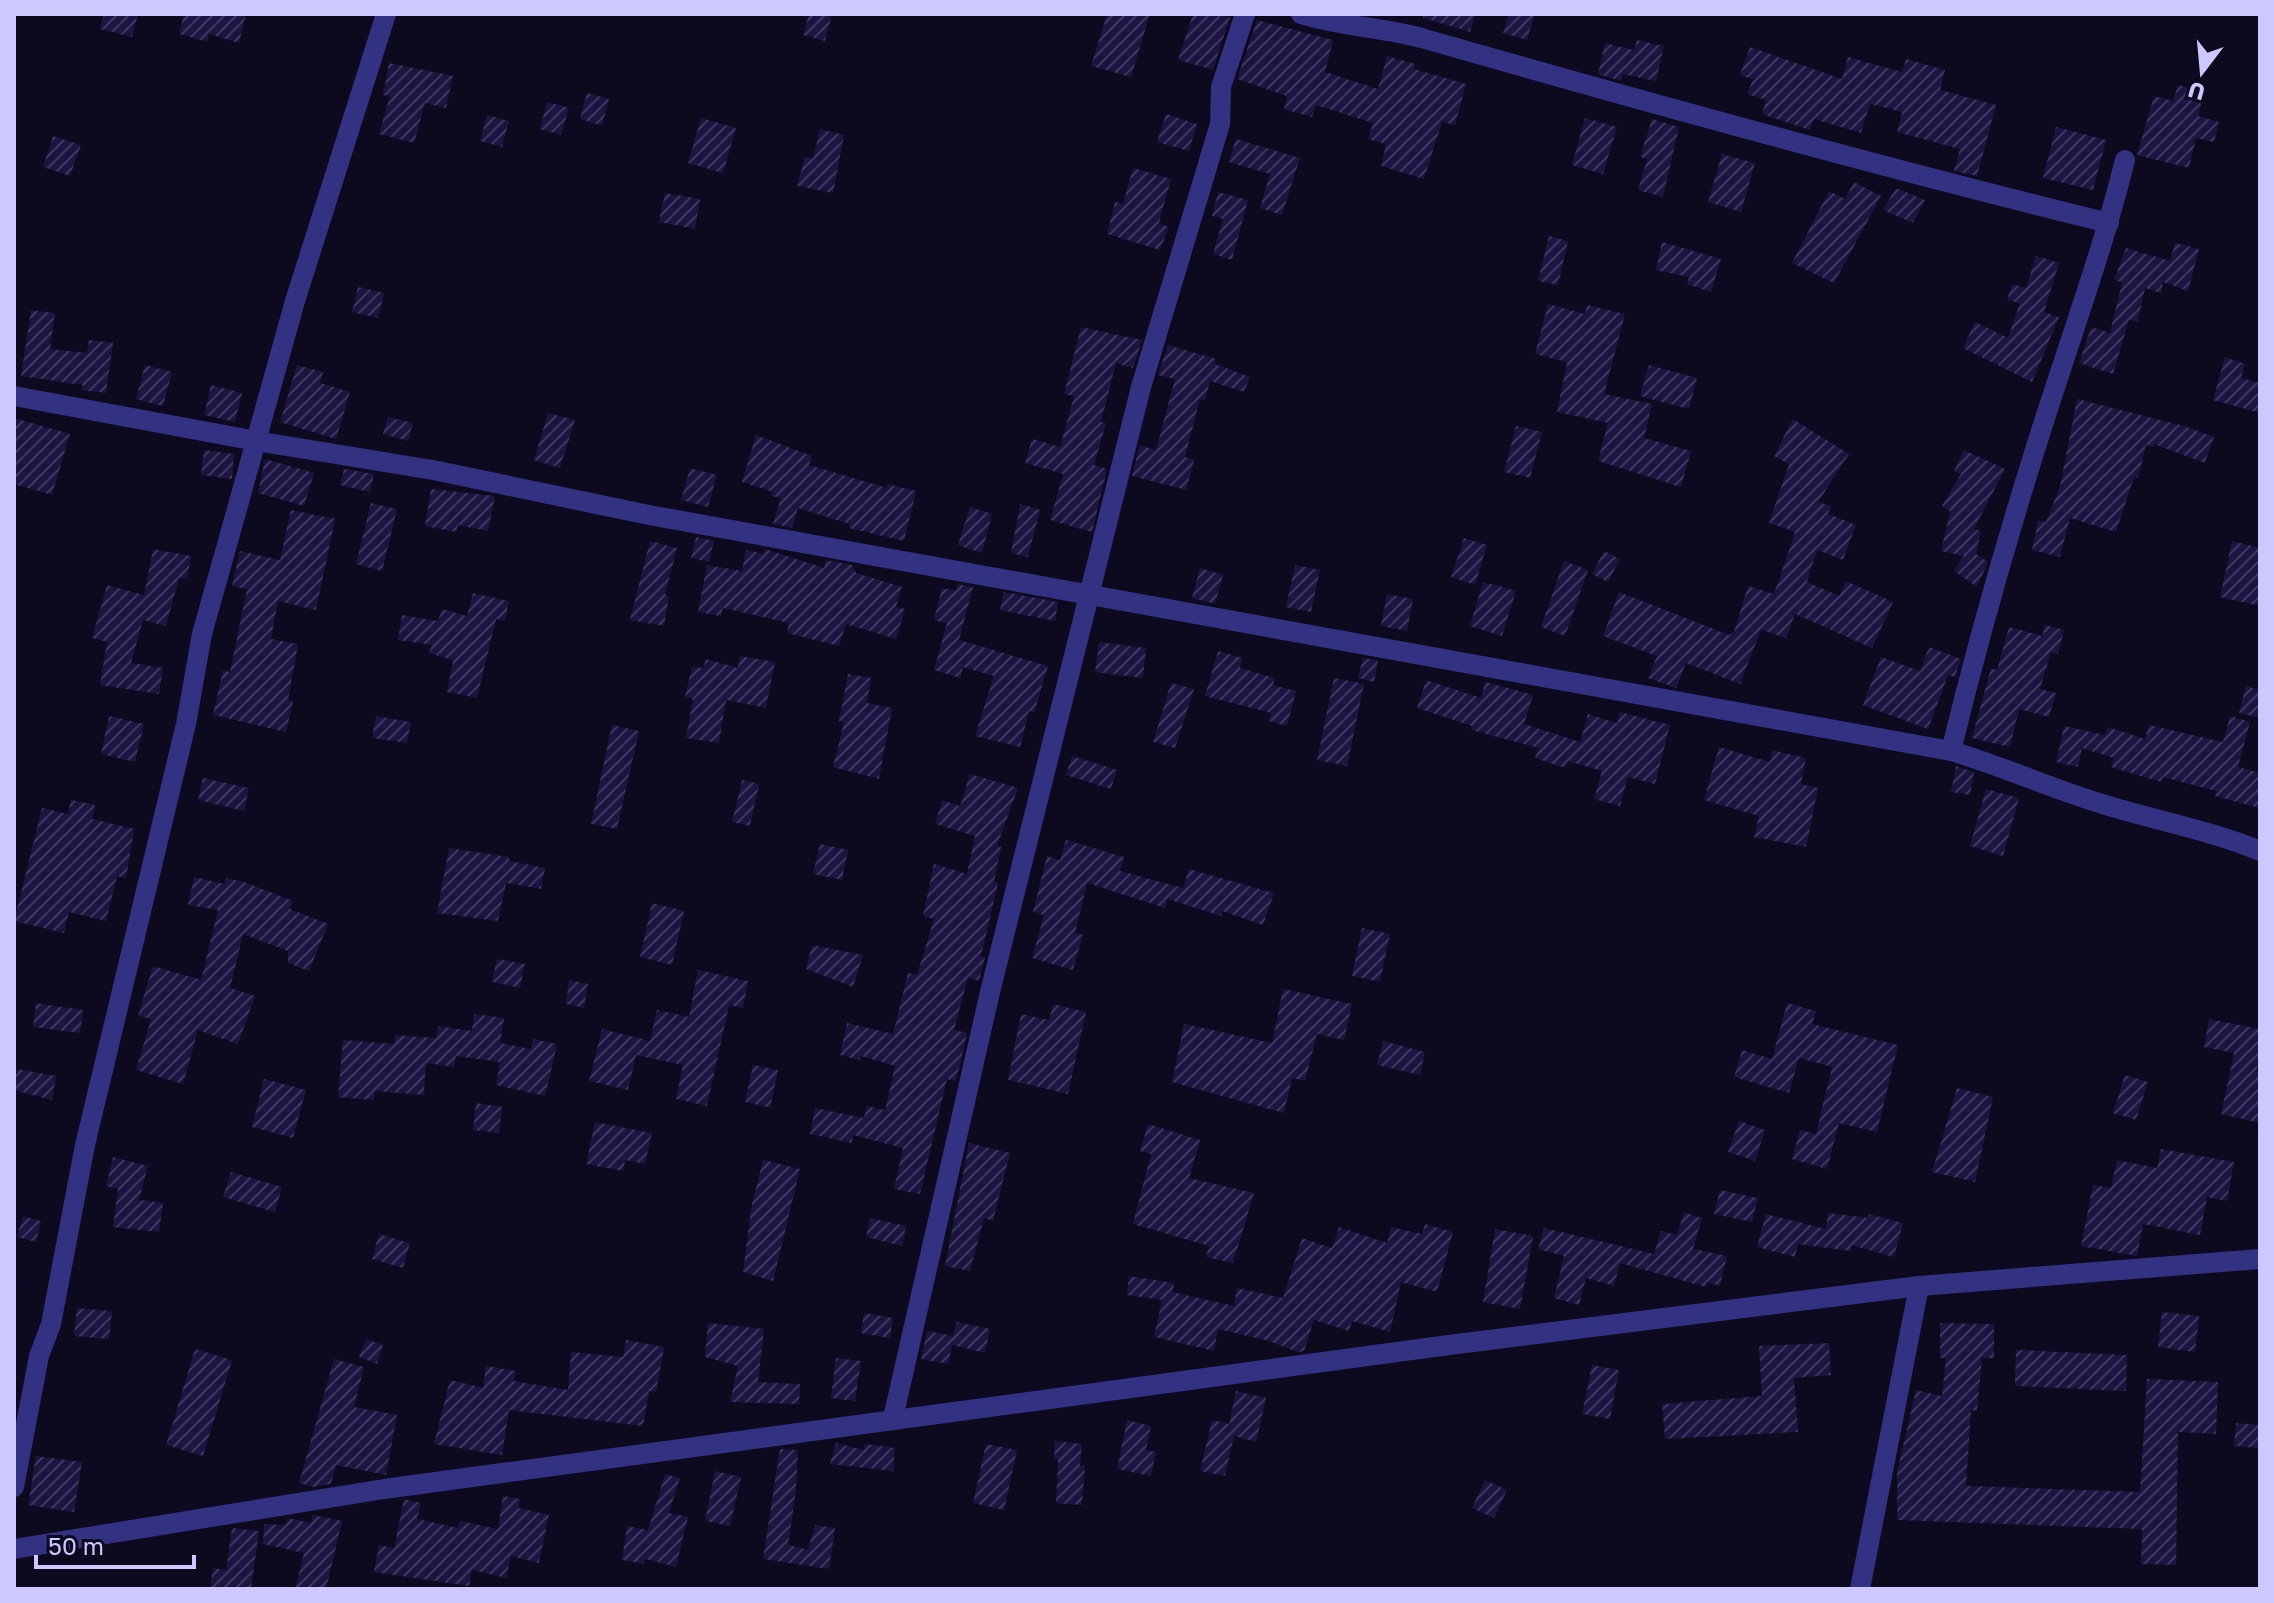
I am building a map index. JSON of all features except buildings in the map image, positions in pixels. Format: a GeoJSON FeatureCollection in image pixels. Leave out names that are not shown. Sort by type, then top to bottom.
{"type":"FeatureCollection","features":[{"type":"Feature","properties":{"kind":"street"},"geometry":{"type":"LineString","coordinates":[[14,1487],[39,1356],[51,1324],[85,1145],[186,724],[202,634],[295,301],[386,14]]}},
{"type":"Feature","properties":{"kind":"street"},"geometry":{"type":"LineString","coordinates":[[893,1418],[990,992],[1141,387],[1220,124],[1221,87],[1245,14]]}},
{"type":"Feature","properties":{"kind":"street"},"geometry":{"type":"LineString","coordinates":[[1301,14],[1331,24],[1415,36],[1690,116],[2109,223]]}},
{"type":"Feature","properties":{"kind":"street"},"geometry":{"type":"LineString","coordinates":[[1951,751],[1976,650],[2031,464],[2109,223],[2125,160]]}},
{"type":"Feature","properties":{"kind":"street"},"geometry":{"type":"LineString","coordinates":[[14,396],[433,470],[649,515],[1951,751],[2007,767],[2090,801],[2224,836],[2260,851]]}},
{"type":"Feature","properties":{"kind":"street"},"geometry":{"type":"LineString","coordinates":[[14,1549],[384,1489],[893,1418],[1919,1286],[2260,1259]]}},
{"type":"Feature","properties":{"kind":"street"},"geometry":{"type":"LineString","coordinates":[[1860,1589],[1919,1286]]}}]}
